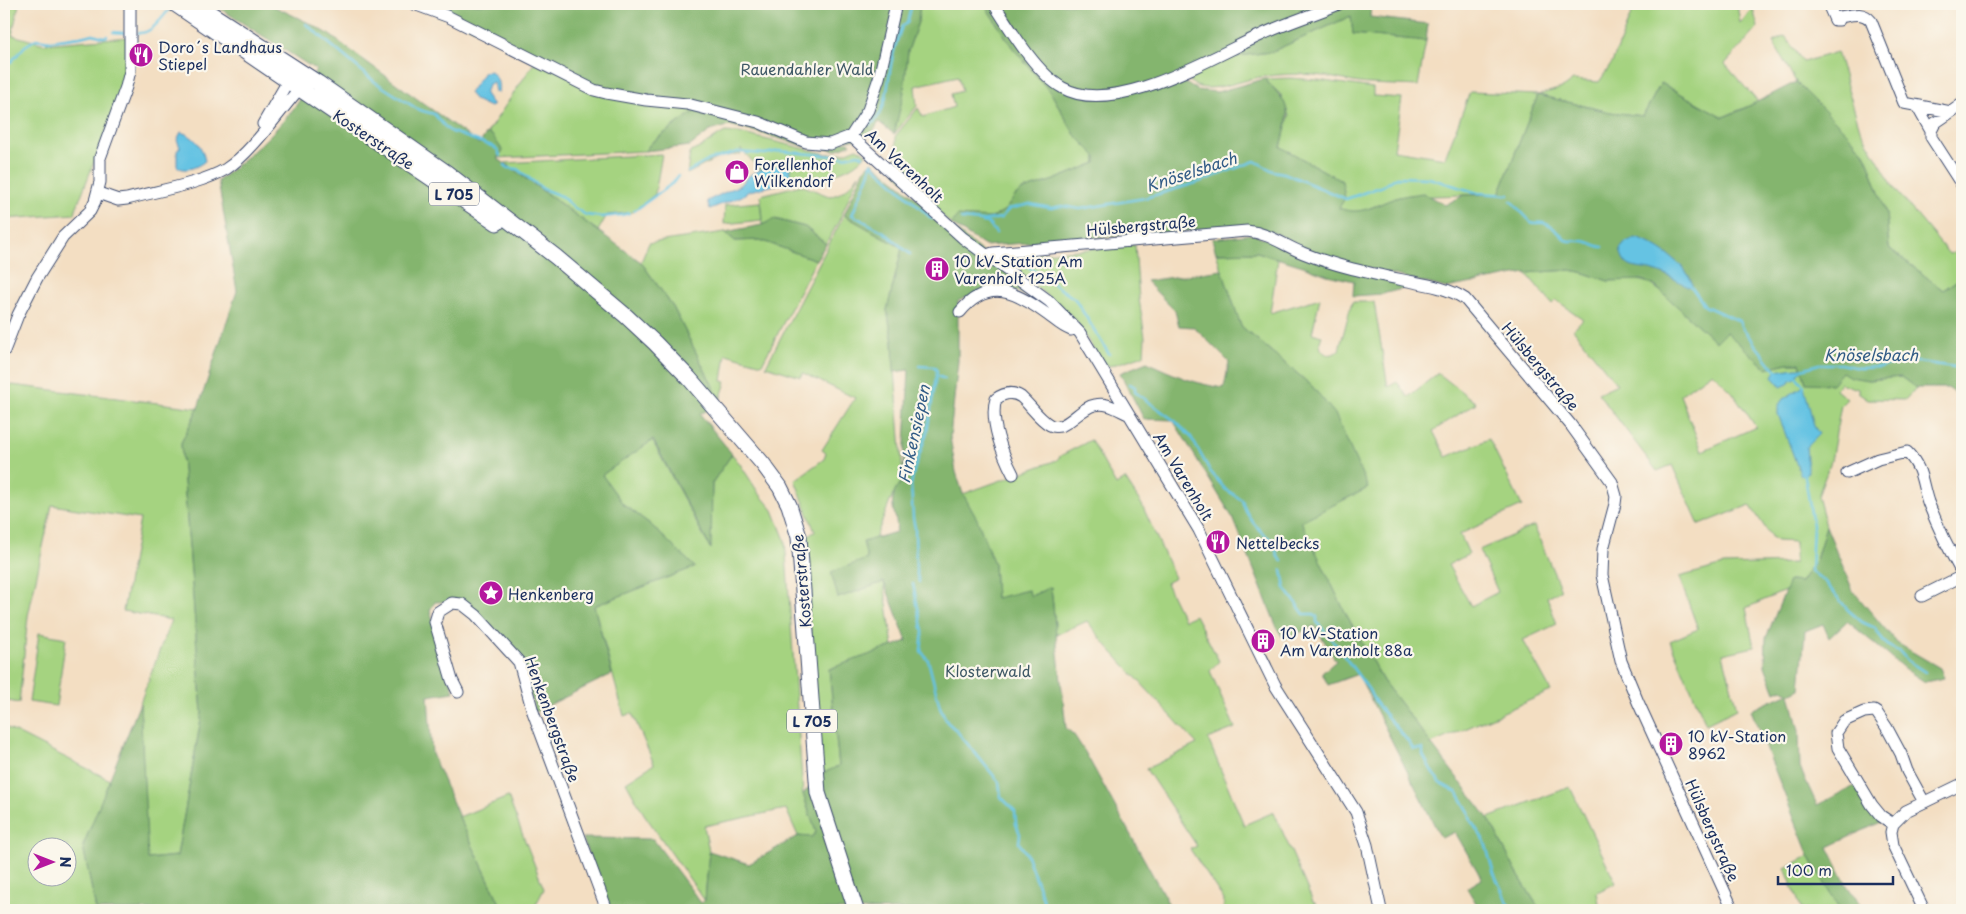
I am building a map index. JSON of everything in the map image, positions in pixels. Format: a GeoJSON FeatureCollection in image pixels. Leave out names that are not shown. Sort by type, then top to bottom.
{"type":"FeatureCollection","features":[{"type":"Feature","properties":{"kind":"main road","name":"Kosterstraße"},"geometry":{"type":"LineString","coordinates":[[175,4],[302,73],[447,173],[556,257],[650,338],[689,378],[763,464],[780,487],[790,506],[799,537],[818,794],[856,910]]}},
{"type":"Feature","properties":{"kind":"main road","name":"Kosterstraße"},"geometry":{"type":"LineString","coordinates":[[196,4],[293,85],[597,292]]}},
{"type":"Feature","properties":{"kind":"street"},"geometry":{"type":"LineString","coordinates":[[4,351],[18,315],[37,278],[63,237],[90,211],[98,193],[100,158],[130,71],[130,4]]}},
{"type":"Feature","properties":{"kind":"street"},"geometry":{"type":"LineString","coordinates":[[414,4],[449,17],[582,84],[606,93],[686,104],[758,122],[806,142],[830,144],[851,136],[868,110],[879,78],[896,4]]}},
{"type":"Feature","properties":{"kind":"street"},"geometry":{"type":"LineString","coordinates":[[994,4],[1036,63],[1053,82],[1074,93],[1085,96],[1102,96],[1157,82],[1195,67],[1262,34],[1339,4]]}},
{"type":"Feature","properties":{"kind":"street"},"geometry":{"type":"LineString","coordinates":[[1828,4],[1836,16],[1861,14],[1866,15],[1871,21],[1904,103],[1951,112]]}},
{"type":"Feature","properties":{"kind":"street"},"geometry":{"type":"LineString","coordinates":[[98,193],[118,200],[127,199],[199,180],[226,169],[248,149],[302,73]]}},
{"type":"Feature","properties":{"kind":"street"},"geometry":{"type":"LineString","coordinates":[[1962,104],[1935,123],[1931,130],[1931,137],[1962,185]]}},
{"type":"Feature","properties":{"kind":"street"},"geometry":{"type":"LineString","coordinates":[[1917,106],[1931,130]]}},
{"type":"Feature","properties":{"kind":"street","name":"Am Varenholt"},"geometry":{"type":"LineString","coordinates":[[851,136],[949,226],[1049,301],[1080,332],[1200,530],[1274,685],[1356,812],[1367,845],[1381,910]]}},
{"type":"Feature","properties":{"kind":"street","name":"Hülsbergstraße"},"geometry":{"type":"LineString","coordinates":[[987,255],[1042,248],[1247,231],[1260,232],[1326,262],[1426,285],[1454,293],[1465,299],[1570,424],[1612,482],[1616,496],[1603,549],[1602,575],[1621,661],[1733,910]]}},
{"type":"Feature","properties":{"kind":"street"},"geometry":{"type":"LineString","coordinates":[[960,312],[970,301],[981,295],[999,291],[1016,294],[1030,301],[1067,328],[1080,332]]}},
{"type":"Feature","properties":{"kind":"street"},"geometry":{"type":"LineString","coordinates":[[1012,474],[1001,448],[994,410],[996,399],[1005,394],[1017,394],[1050,425],[1056,426],[1065,424],[1088,406],[1096,404],[1109,405],[1128,414]]}},
{"type":"Feature","properties":{"kind":"street"},"geometry":{"type":"LineString","coordinates":[[1847,473],[1878,459],[1907,452],[1917,463],[1940,532],[1962,575],[1922,596]]}},
{"type":"Feature","properties":{"kind":"street","name":"Henkenbergstraße"},"geometry":{"type":"LineString","coordinates":[[458,692],[452,680],[435,622],[438,612],[452,602],[462,604],[476,615],[519,662],[533,712],[607,910]]}},
{"type":"Feature","properties":{"kind":"street"},"geometry":{"type":"LineString","coordinates":[[1893,824],[1881,816],[1872,805],[1838,748],[1836,733],[1844,721],[1864,712],[1877,713],[1900,751],[1907,771],[1924,802]]}},
{"type":"Feature","properties":{"kind":"street"},"geometry":{"type":"LineString","coordinates":[[1924,910],[1893,845],[1891,832],[1893,824],[1906,811],[1962,784]]}},
{"type":"Feature","properties":{"kind":"green space"},"geometry":{"type":"Polygon","coordinates":[[[4,4],[19,4],[12,35],[44,44],[128,37],[126,79],[75,214],[4,219],[4,4]]]}},
{"type":"Feature","properties":{"kind":"green space"},"geometry":{"type":"Polygon","coordinates":[[[213,4],[269,4],[327,33],[479,144],[487,133],[492,135],[503,151],[497,158],[641,262],[673,307],[720,400],[719,404],[700,414],[732,454],[712,483],[711,549],[653,440],[602,475],[623,504],[650,524],[695,567],[594,606],[612,674],[535,712],[523,670],[464,601],[435,602],[430,610],[454,692],[428,696],[432,754],[459,817],[503,910],[96,910],[83,846],[140,703],[148,859],[177,856],[202,713],[181,443],[198,408],[237,291],[218,181],[250,154],[288,115],[300,100],[316,70],[213,4]]]}},
{"type":"Feature","properties":{"kind":"green space","name":"Rauendahler Wald"},"geometry":{"type":"Polygon","coordinates":[[[422,4],[920,4],[918,22],[908,51],[904,92],[894,134],[879,122],[873,132],[863,140],[808,138],[583,82],[422,4]]]}},
{"type":"Feature","properties":{"kind":"green space"},"geometry":{"type":"Polygon","coordinates":[[[920,4],[984,4],[1012,47],[1051,93],[1075,135],[1096,156],[1096,163],[1023,190],[1005,210],[992,218],[951,224],[896,173],[896,135],[918,108],[923,117],[954,107],[951,94],[962,91],[958,76],[915,86],[917,106],[894,134],[903,92],[908,51],[918,22],[920,4]]]}},
{"type":"Feature","properties":{"kind":"green space"},"geometry":{"type":"Polygon","coordinates":[[[984,4],[1371,4],[1370,17],[1428,24],[1426,41],[1353,34],[1351,16],[1271,52],[1230,57],[1191,70],[1177,78],[1197,90],[1217,92],[1264,79],[1280,96],[1287,110],[1281,147],[1342,181],[1345,198],[1339,208],[1355,211],[1370,208],[1399,197],[1423,193],[1445,205],[1464,195],[1499,194],[1538,95],[1610,112],[1643,116],[1661,83],[1723,117],[1796,82],[1849,135],[1866,155],[1886,213],[1889,248],[1943,290],[1962,277],[1962,398],[1948,388],[1916,388],[1901,377],[1868,380],[1850,377],[1842,372],[1832,384],[1806,383],[1800,363],[1788,363],[1766,368],[1726,332],[1716,342],[1655,286],[1642,280],[1608,281],[1570,270],[1526,273],[1446,288],[1328,258],[1272,232],[1252,226],[985,246],[951,224],[957,216],[992,218],[1005,210],[1015,196],[1023,190],[1096,163],[1096,156],[1075,135],[1051,93],[1012,47],[984,4]]]}},
{"type":"Feature","properties":{"kind":"green space"},"geometry":{"type":"Polygon","coordinates":[[[1635,4],[1737,4],[1740,23],[1753,9],[1758,27],[1725,64],[1758,102],[1723,117],[1661,83],[1643,116],[1610,112],[1538,95],[1562,88],[1573,80],[1599,82],[1612,63],[1635,4]]]}},
{"type":"Feature","properties":{"kind":"green space"},"geometry":{"type":"Polygon","coordinates":[[[1351,16],[1353,34],[1426,41],[1418,86],[1366,84],[1323,76],[1292,74],[1261,77],[1207,88],[1198,87],[1191,82],[1187,73],[1230,57],[1271,52],[1351,16]]]}},
{"type":"Feature","properties":{"kind":"green space"},"geometry":{"type":"Polygon","coordinates":[[[1785,36],[1803,62],[1837,52],[1860,129],[1895,189],[1949,254],[1962,250],[1962,277],[1943,290],[1889,248],[1886,213],[1866,155],[1849,135],[1796,82],[1773,42],[1785,36]]]}},
{"type":"Feature","properties":{"kind":"green space"},"geometry":{"type":"Polygon","coordinates":[[[534,63],[696,110],[651,143],[645,151],[497,158],[487,133],[534,63]]]}},
{"type":"Feature","properties":{"kind":"green space"},"geometry":{"type":"Polygon","coordinates":[[[1264,79],[1317,80],[1373,88],[1373,96],[1402,98],[1394,150],[1445,158],[1470,92],[1538,95],[1499,194],[1399,197],[1362,211],[1349,212],[1338,208],[1342,181],[1281,147],[1289,116],[1281,95],[1264,79]]]}},
{"type":"Feature","properties":{"kind":"green space"},"geometry":{"type":"Polygon","coordinates":[[[696,110],[726,116],[784,136],[849,142],[851,144],[836,150],[812,148],[742,128],[728,126],[710,131],[690,146],[645,151],[651,143],[696,110]]]}},
{"type":"Feature","properties":{"kind":"green space"},"geometry":{"type":"Polygon","coordinates":[[[725,132],[739,133],[827,154],[845,153],[857,148],[866,154],[851,167],[842,171],[793,181],[789,165],[786,163],[760,169],[741,149],[741,154],[720,157],[687,174],[690,152],[725,132]]]}},
{"type":"Feature","properties":{"kind":"green space"},"geometry":{"type":"Polygon","coordinates":[[[662,154],[655,194],[633,212],[607,215],[598,231],[505,163],[662,154]]]}},
{"type":"Feature","properties":{"kind":"green space","name":"Klosterwald"},"geometry":{"type":"Polygon","coordinates":[[[872,162],[1034,294],[1064,321],[1025,295],[1014,290],[1003,288],[991,289],[958,301],[958,361],[950,437],[956,472],[963,494],[977,519],[994,564],[996,598],[1028,590],[1031,596],[1051,587],[1066,728],[1074,735],[1085,752],[1172,910],[610,910],[582,838],[653,839],[701,903],[705,900],[709,851],[749,864],[798,836],[812,837],[816,832],[803,794],[821,774],[839,766],[829,669],[907,641],[884,582],[838,598],[831,572],[867,559],[863,542],[896,532],[893,499],[895,491],[903,480],[909,370],[894,372],[893,342],[887,310],[902,248],[844,215],[864,170],[872,162]]]}},
{"type":"Feature","properties":{"kind":"green space"},"geometry":{"type":"Polygon","coordinates":[[[859,174],[839,221],[826,244],[805,227],[775,219],[762,225],[761,195],[801,185],[829,196],[834,195],[847,188],[859,174]]]}},
{"type":"Feature","properties":{"kind":"green space"},"geometry":{"type":"Polygon","coordinates":[[[760,202],[762,220],[724,224],[725,205],[760,202]]]}},
{"type":"Feature","properties":{"kind":"green space"},"geometry":{"type":"Polygon","coordinates":[[[844,215],[902,248],[887,310],[893,342],[903,480],[893,494],[867,559],[838,598],[884,582],[893,647],[829,670],[839,767],[821,774],[803,537],[815,532],[795,480],[824,459],[826,453],[822,450],[855,398],[803,373],[801,377],[766,366],[844,215]]]}},
{"type":"Feature","properties":{"kind":"green space"},"geometry":{"type":"Polygon","coordinates":[[[774,219],[805,227],[826,244],[816,260],[760,240],[735,241],[725,232],[762,225],[774,219]]]}},
{"type":"Feature","properties":{"kind":"green space"},"geometry":{"type":"Polygon","coordinates":[[[725,232],[735,241],[760,240],[816,260],[762,364],[726,354],[722,381],[726,382],[720,400],[673,307],[641,262],[649,243],[725,232]]]}},
{"type":"Feature","properties":{"kind":"green space"},"geometry":{"type":"Polygon","coordinates":[[[1251,234],[1414,286],[1382,294],[1353,296],[1354,281],[1327,275],[1257,252],[1216,253],[1212,239],[1251,234]]]}},
{"type":"Feature","properties":{"kind":"green space"},"geometry":{"type":"Polygon","coordinates":[[[1135,245],[1139,299],[1145,337],[1144,355],[1110,366],[1103,364],[1075,320],[1025,277],[1004,262],[1005,258],[1010,256],[1135,245]]]}},
{"type":"Feature","properties":{"kind":"green space"},"geometry":{"type":"Polygon","coordinates":[[[1257,252],[1278,259],[1270,313],[1320,298],[1312,333],[1322,336],[1320,346],[1324,352],[1331,354],[1339,350],[1352,302],[1374,302],[1388,387],[1397,382],[1408,397],[1438,373],[1476,403],[1433,431],[1446,457],[1489,439],[1522,506],[1460,534],[1469,554],[1448,565],[1471,606],[1498,592],[1479,550],[1534,526],[1561,590],[1547,597],[1557,624],[1523,640],[1551,691],[1431,744],[1383,681],[1345,612],[1300,521],[1368,488],[1312,386],[1241,326],[1216,253],[1257,252]]]}},
{"type":"Feature","properties":{"kind":"green space"},"geometry":{"type":"Polygon","coordinates":[[[1222,270],[1241,326],[1312,386],[1335,414],[1368,488],[1301,521],[1345,612],[1383,681],[1488,818],[1517,873],[1540,910],[1480,910],[1467,888],[1482,879],[1455,832],[1441,838],[1358,674],[1328,685],[1322,673],[1336,661],[1315,626],[1284,639],[1278,630],[1234,520],[1173,420],[1144,419],[1120,373],[1147,362],[1185,378],[1224,388],[1229,362],[1194,327],[1179,326],[1175,311],[1146,281],[1222,270]]]}},
{"type":"Feature","properties":{"kind":"green space"},"geometry":{"type":"Polygon","coordinates":[[[1570,270],[1608,281],[1635,279],[1649,283],[1667,296],[1716,342],[1726,331],[1766,368],[1788,363],[1800,363],[1806,383],[1842,372],[1868,380],[1901,377],[1916,388],[1905,400],[1868,399],[1858,392],[1858,389],[1840,383],[1836,390],[1847,399],[1841,405],[1831,461],[1818,496],[1826,526],[1816,560],[1801,582],[1789,581],[1787,590],[1746,608],[1754,647],[1723,654],[1737,709],[1706,724],[1670,641],[1698,629],[1679,577],[1724,565],[1795,563],[1795,542],[1777,541],[1772,538],[1750,505],[1699,525],[1672,465],[1657,471],[1598,393],[1617,384],[1573,329],[1583,319],[1556,300],[1552,304],[1526,273],[1570,270]],[[1712,372],[1680,395],[1702,451],[1756,427],[1733,393],[1712,372]]]}},
{"type":"Feature","properties":{"kind":"green space"},"geometry":{"type":"Polygon","coordinates":[[[4,384],[198,408],[181,443],[202,713],[177,856],[147,859],[140,703],[171,620],[123,611],[140,519],[52,505],[28,616],[19,703],[8,701],[5,727],[110,780],[83,846],[96,910],[4,910],[4,384]]]}},
{"type":"Feature","properties":{"kind":"green space"},"geometry":{"type":"Polygon","coordinates":[[[652,440],[710,548],[712,483],[732,454],[773,510],[785,540],[803,794],[816,832],[812,838],[798,836],[786,809],[704,826],[709,851],[705,901],[644,814],[626,782],[654,764],[632,713],[624,716],[594,606],[694,567],[650,524],[623,504],[602,475],[652,440]]]}},
{"type":"Feature","properties":{"kind":"green space"},"geometry":{"type":"Polygon","coordinates":[[[1091,440],[1116,485],[1125,479],[1142,505],[1175,578],[1166,583],[1184,620],[1195,615],[1219,661],[1210,671],[1235,728],[1208,739],[1244,825],[1274,812],[1313,902],[1316,904],[1313,910],[1223,910],[1224,900],[1190,849],[1197,846],[1146,769],[1197,744],[1106,645],[1087,621],[1056,635],[1051,587],[1031,596],[1028,590],[996,599],[994,564],[963,494],[1057,460],[1060,456],[1091,440]]]}},
{"type":"Feature","properties":{"kind":"green space"},"geometry":{"type":"Polygon","coordinates":[[[1826,526],[1853,591],[1897,643],[1940,668],[1944,678],[1925,682],[1905,669],[1847,621],[1829,638],[1823,624],[1805,631],[1800,689],[1790,694],[1799,731],[1800,768],[1817,805],[1855,786],[1881,822],[1828,847],[1846,884],[1864,910],[1840,910],[1809,856],[1751,710],[1789,693],[1782,689],[1775,692],[1765,666],[1766,638],[1789,581],[1801,582],[1816,560],[1826,526]]]}},
{"type":"Feature","properties":{"kind":"green space"},"geometry":{"type":"Polygon","coordinates":[[[39,633],[66,638],[56,706],[29,702],[39,633]]]}},
{"type":"Feature","properties":{"kind":"green space"},"geometry":{"type":"Polygon","coordinates":[[[1570,787],[1616,883],[1597,892],[1600,910],[1540,910],[1517,873],[1488,818],[1570,787]]]}},
{"type":"Feature","properties":{"kind":"green space"},"geometry":{"type":"Polygon","coordinates":[[[508,797],[544,889],[533,910],[503,910],[459,817],[508,797]]]}},
{"type":"Feature","properties":{"kind":"green space"},"geometry":{"type":"Polygon","coordinates":[[[1809,856],[1840,910],[1802,910],[1785,868],[1809,856]]]}},
{"type":"Feature","properties":{"kind":"water"},"geometry":{"type":"Polygon","coordinates":[[[490,71],[496,78],[499,86],[498,93],[495,92],[493,82],[488,85],[485,94],[493,105],[490,107],[475,100],[469,93],[484,72],[490,71]]]}},
{"type":"Feature","properties":{"kind":"water"},"geometry":{"type":"Polygon","coordinates":[[[181,132],[194,139],[200,147],[205,161],[191,168],[183,169],[177,166],[177,151],[180,147],[177,140],[181,132]]]}},
{"type":"Feature","properties":{"kind":"water"},"geometry":{"type":"Polygon","coordinates":[[[786,163],[789,165],[793,181],[749,191],[742,196],[710,209],[707,201],[742,184],[751,175],[762,169],[786,163]]]}},
{"type":"Feature","properties":{"kind":"water"},"geometry":{"type":"Polygon","coordinates":[[[1635,238],[1651,244],[1670,256],[1686,271],[1692,286],[1687,287],[1663,274],[1628,265],[1620,249],[1626,242],[1635,238]]]}},
{"type":"Feature","properties":{"kind":"water"},"geometry":{"type":"Polygon","coordinates":[[[1803,368],[1794,379],[1781,387],[1773,376],[1776,371],[1803,368]]]}},
{"type":"Feature","properties":{"kind":"water"},"geometry":{"type":"Polygon","coordinates":[[[1804,386],[1814,426],[1819,434],[1806,447],[1808,472],[1801,476],[1778,414],[1778,406],[1783,399],[1804,386]]]}},
{"type":"Feature","properties":{"kind":"waterway"},"geometry":{"type":"LineString","coordinates":[[871,125],[877,119],[884,103],[895,47],[902,26],[907,23],[912,4]]}},
{"type":"Feature","properties":{"kind":"waterway","name":"Knöselsbach"},"geometry":{"type":"LineString","coordinates":[[138,33],[151,29],[168,11]]}},
{"type":"Feature","properties":{"kind":"waterway","name":"Knöselsbach"},"geometry":{"type":"LineString","coordinates":[[306,24],[375,82],[419,110],[434,114],[452,132],[492,146],[498,150],[500,156]]}},
{"type":"Feature","properties":{"kind":"waterway","name":"Knöselsbach"},"geometry":{"type":"LineString","coordinates":[[113,32],[126,33]]}},
{"type":"Feature","properties":{"kind":"waterway","name":"Knöselsbach"},"geometry":{"type":"LineString","coordinates":[[4,62],[11,62],[25,46],[36,39],[51,41],[93,34],[103,37],[107,36]]}},
{"type":"Feature","properties":{"kind":"waterway","name":"Knöselsbach"},"geometry":{"type":"LineString","coordinates":[[688,172],[709,160],[738,152],[765,154],[779,151],[844,157],[858,154],[863,156]]}},
{"type":"Feature","properties":{"kind":"waterway","name":"Knöselsbach"},"geometry":{"type":"LineString","coordinates":[[961,219],[981,221],[1001,218],[1009,209],[1030,204],[1051,208],[1062,206],[1080,209],[1145,198],[1196,183],[1255,161],[1273,171],[1284,173],[1346,199],[1383,186],[1397,177],[1429,178],[1478,193],[1509,195]]}},
{"type":"Feature","properties":{"kind":"waterway","name":"Finkensiepen"},"geometry":{"type":"LineString","coordinates":[[871,163],[870,172],[852,215],[884,232],[910,254]]}},
{"type":"Feature","properties":{"kind":"waterway","name":"Knöselsbach"},"geometry":{"type":"LineString","coordinates":[[871,163],[932,219]]}},
{"type":"Feature","properties":{"kind":"waterway","name":"Knöselsbach"},"geometry":{"type":"LineString","coordinates":[[505,165],[508,168],[517,169],[543,189],[561,196],[586,215],[601,217],[629,213]]}},
{"type":"Feature","properties":{"kind":"waterway","name":"Knöselsbach"},"geometry":{"type":"LineString","coordinates":[[634,211],[673,183],[678,176]]}},
{"type":"Feature","properties":{"kind":"waterway","name":"Knöselsbach"},"geometry":{"type":"LineString","coordinates":[[1511,201],[1531,222],[1542,223],[1553,228],[1565,240],[1585,241],[1603,247]]}},
{"type":"Feature","properties":{"kind":"waterway"},"geometry":{"type":"LineString","coordinates":[[983,222],[988,223],[996,233]]}},
{"type":"Feature","properties":{"kind":"waterway"},"geometry":{"type":"LineString","coordinates":[[1020,261],[1075,299],[1109,354]]}},
{"type":"Feature","properties":{"kind":"waterway","name":"Knöselsbach"},"geometry":{"type":"LineString","coordinates":[[1690,285],[1705,306],[1739,321],[1742,328],[1776,371],[1780,372]]}},
{"type":"Feature","properties":{"kind":"waterway","name":"Knöselsbach"},"geometry":{"type":"LineString","coordinates":[[1799,370],[1819,364],[1840,364],[1860,368],[1881,367],[1899,362],[1919,362],[1962,368]]}},
{"type":"Feature","properties":{"kind":"waterway","name":"Finkensiepen"},"geometry":{"type":"LineString","coordinates":[[919,366],[934,367],[937,371],[927,432],[911,485],[916,571],[919,582]]}},
{"type":"Feature","properties":{"kind":"waterway"},"geometry":{"type":"LineString","coordinates":[[1795,375],[1804,386],[1803,389]]}},
{"type":"Feature","properties":{"kind":"waterway"},"geometry":{"type":"LineString","coordinates":[[937,376],[945,379]]}},
{"type":"Feature","properties":{"kind":"waterway"},"geometry":{"type":"LineString","coordinates":[[1130,384],[1135,387],[1135,392],[1175,421],[1191,437],[1210,471],[1225,489],[1242,500],[1253,523],[1272,540]]}},
{"type":"Feature","properties":{"kind":"waterway"},"geometry":{"type":"LineString","coordinates":[[1804,471],[1813,525],[1811,571],[1825,582],[1848,610],[1862,622],[1875,628],[1883,641],[1925,672]]}},
{"type":"Feature","properties":{"kind":"waterway"},"geometry":{"type":"LineString","coordinates":[[1274,544],[1278,557],[1282,561]]}},
{"type":"Feature","properties":{"kind":"waterway"},"geometry":{"type":"LineString","coordinates":[[1282,570],[1285,588],[1304,614],[1314,614],[1317,617],[1317,622],[1336,645],[1383,712],[1413,749],[1423,749],[1423,755],[1434,775],[1442,784],[1458,793],[1469,812],[1471,821],[1485,842],[1493,871],[1511,910]]}},
{"type":"Feature","properties":{"kind":"waterway","name":"Finkensiepen"},"geometry":{"type":"LineString","coordinates":[[913,584],[923,632],[921,651],[928,660],[940,707],[947,722],[956,730],[999,782],[1001,797],[1015,811],[1016,824],[1020,834],[1019,843],[1026,853],[1047,910]]}},
{"type":"Feature","properties":{"kind":"place","name":"Doro´s Landhaus Stiepel"},"geometry":{"type":"Point","coordinates":[141,55]}},
{"type":"Feature","properties":{"kind":"place","name":"Forellenhof Wilkendorf"},"geometry":{"type":"Point","coordinates":[737,172]}},
{"type":"Feature","properties":{"kind":"place","name":"10 kV-Station Am Varenholt 125A"},"geometry":{"type":"Point","coordinates":[937,269]}},
{"type":"Feature","properties":{"kind":"place","name":"Nettelbecks"},"geometry":{"type":"Point","coordinates":[1218,542]}},
{"type":"Feature","properties":{"kind":"place","name":"Henkenberg"},"geometry":{"type":"Point","coordinates":[491,593]}},
{"type":"Feature","properties":{"kind":"place","name":"10 kV-Station Am Varenholt 88a"},"geometry":{"type":"Point","coordinates":[1263,641]}},
{"type":"Feature","properties":{"kind":"place","name":"10 kV-Station 8962"},"geometry":{"type":"Point","coordinates":[1671,744]}}]}
